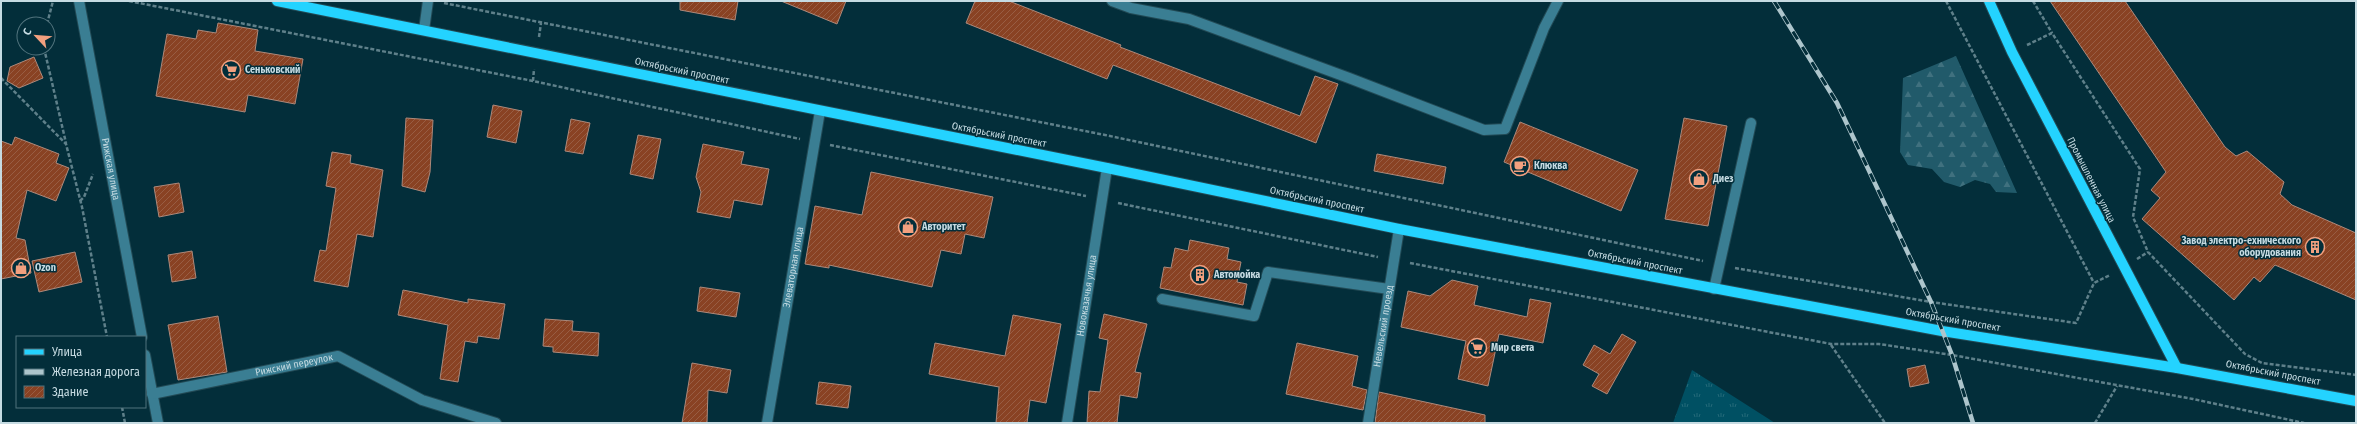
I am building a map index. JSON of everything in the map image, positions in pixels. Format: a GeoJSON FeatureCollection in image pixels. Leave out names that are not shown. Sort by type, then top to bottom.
{"type":"FeatureCollection","features":[{"type":"Feature","properties":{"kind":"main road","name":"Октябрьский проспект"},"geometry":{"type":"LineString","coordinates":[[277,1],[1108,168],[1399,229],[1942,331],[2177,368],[2356,401]]}},
{"type":"Feature","properties":{"kind":"main road","name":"Промышленная улица"},"geometry":{"type":"LineString","coordinates":[[1989,1],[2012,52],[2177,368]]}},
{"type":"Feature","properties":{"kind":"street","name":"Рижская улица"},"geometry":{"type":"LineString","coordinates":[[79,1],[142,336]]}},
{"type":"Feature","properties":{"kind":"street"},"geometry":{"type":"LineString","coordinates":[[424,30],[428,1]]}},
{"type":"Feature","properties":{"kind":"street"},"geometry":{"type":"LineString","coordinates":[[1112,1],[1130,8],[1189,19],[1484,130],[1505,129],[1544,28],[1558,1]]}},
{"type":"Feature","properties":{"kind":"street","name":"Элеваторная улица"},"geometry":{"type":"LineString","coordinates":[[767,423],[820,111]]}},
{"type":"Feature","properties":{"kind":"street"},"geometry":{"type":"LineString","coordinates":[[1714,289],[1751,123]]}},
{"type":"Feature","properties":{"kind":"street","name":"Новоказачья улица"},"geometry":{"type":"LineString","coordinates":[[1068,423],[1101,200],[1108,168]]}},
{"type":"Feature","properties":{"kind":"street","name":"Невельский проезд"},"geometry":{"type":"LineString","coordinates":[[1368,423],[1399,229]]}},
{"type":"Feature","properties":{"kind":"street"},"geometry":{"type":"LineString","coordinates":[[1162,299],[1254,316],[1268,272],[1389,289]]}},
{"type":"Feature","properties":{"kind":"street","name":"Рижский переулок"},"geometry":{"type":"LineString","coordinates":[[152,394],[338,356],[422,400],[496,423]]}},
{"type":"Feature","properties":{"kind":"street"},"geometry":{"type":"LineString","coordinates":[[146,361],[158,423]]}},
{"type":"Feature","properties":{"kind":"path"},"geometry":{"type":"LineString","coordinates":[[49,16],[53,1]]}},
{"type":"Feature","properties":{"kind":"path"},"geometry":{"type":"LineString","coordinates":[[129,1],[533,81],[814,142],[1394,260],[1830,344],[1879,344],[1952,355],[2193,399],[2304,423]]}},
{"type":"Feature","properties":{"kind":"path"},"geometry":{"type":"LineString","coordinates":[[442,2],[1105,135],[1719,265],[1931,302],[2076,323],[2094,283],[1946,1]]}},
{"type":"Feature","properties":{"kind":"path"},"geometry":{"type":"LineString","coordinates":[[2033,1],[2140,169],[2133,217],[2148,252],[2245,354],[2262,363],[2356,375]]}},
{"type":"Feature","properties":{"kind":"path"},"geometry":{"type":"LineString","coordinates":[[2012,52],[2052,33]]}},
{"type":"Feature","properties":{"kind":"path"},"geometry":{"type":"LineString","coordinates":[[46,56],[80,201],[108,336]]}},
{"type":"Feature","properties":{"kind":"path"},"geometry":{"type":"LineString","coordinates":[[1,78],[66,144]]}},
{"type":"Feature","properties":{"kind":"path"},"geometry":{"type":"LineString","coordinates":[[80,201],[94,176],[92,168]]}},
{"type":"Feature","properties":{"kind":"path"},"geometry":{"type":"LineString","coordinates":[[1830,344],[1885,423]]}},
{"type":"Feature","properties":{"kind":"path"},"geometry":{"type":"LineString","coordinates":[[2096,423],[2117,386]]}},
{"type":"Feature","properties":{"kind":"path"},"geometry":{"type":"LineString","coordinates":[[122,408],[125,423]]}},
{"type":"Feature","properties":{"kind":"green space"},"geometry":{"type":"Polygon","coordinates":[[[1956,56],[2017,193],[1996,192],[1990,184],[1975,180],[1960,187],[1944,182],[1932,169],[1908,165],[1900,152],[1903,78],[1956,56]]]}},
{"type":"Feature","properties":{"kind":"green space"},"geometry":{"type":"Polygon","coordinates":[[[1692,370],[1775,423],[1673,423],[1692,370]]]}},
{"type":"Feature","properties":{"kind":"building"},"geometry":{"type":"Polygon","coordinates":[[[680,1],[738,1],[735,20],[680,10],[680,1]]]}},
{"type":"Feature","properties":{"kind":"building"},"geometry":{"type":"Polygon","coordinates":[[[781,1],[846,1],[837,24],[781,1]]]}},
{"type":"Feature","properties":{"kind":"building"},"geometry":{"type":"Polygon","coordinates":[[[975,1],[1009,1],[1121,45],[1120,47],[1300,116],[1315,76],[1338,84],[1316,143],[1113,65],[1107,79],[966,23],[975,1]]]}},
{"type":"Feature","properties":{"kind":"building"},"geometry":{"type":"Polygon","coordinates":[[[2050,1],[2125,1],[2225,147],[2236,156],[2247,151],[2284,182],[2280,194],[2292,205],[2356,233],[2356,300],[2275,265],[2260,282],[2254,277],[2234,300],[2142,219],[2160,198],[2151,190],[2166,172],[2050,1]]]}},
{"type":"Feature","properties":{"kind":"building","name":"Сеньковский"},"geometry":{"type":"Polygon","coordinates":[[[218,23],[258,30],[255,51],[303,59],[295,104],[248,95],[245,112],[156,96],[167,34],[196,39],[198,30],[216,33],[218,23]]]}},
{"type":"Feature","properties":{"kind":"building"},"geometry":{"type":"Polygon","coordinates":[[[34,57],[43,78],[19,88],[7,81],[10,67],[34,57]]]}},
{"type":"Feature","properties":{"kind":"building"},"geometry":{"type":"Polygon","coordinates":[[[493,105],[522,111],[516,143],[487,137],[493,105]]]}},
{"type":"Feature","properties":{"kind":"building"},"geometry":{"type":"Polygon","coordinates":[[[406,118],[433,120],[430,172],[425,192],[402,186],[406,118]]]}},
{"type":"Feature","properties":{"kind":"building"},"geometry":{"type":"Polygon","coordinates":[[[1684,118],[1727,126],[1708,226],[1665,219],[1684,118]]]}},
{"type":"Feature","properties":{"kind":"building"},"geometry":{"type":"Polygon","coordinates":[[[571,119],[590,123],[583,154],[565,151],[571,119]]]}},
{"type":"Feature","properties":{"kind":"building"},"geometry":{"type":"Polygon","coordinates":[[[1520,122],[1638,170],[1621,211],[1504,162],[1520,122]]]}},
{"type":"Feature","properties":{"kind":"building"},"geometry":{"type":"Polygon","coordinates":[[[638,135],[661,139],[653,179],[630,174],[638,135]]]}},
{"type":"Feature","properties":{"kind":"building"},"geometry":{"type":"Polygon","coordinates":[[[15,137],[59,154],[56,163],[69,168],[56,201],[27,190],[16,238],[25,240],[31,273],[1,279],[1,141],[12,145],[15,137]]]}},
{"type":"Feature","properties":{"kind":"building"},"geometry":{"type":"Polygon","coordinates":[[[703,144],[744,152],[741,164],[769,169],[762,205],[734,200],[730,218],[697,212],[701,192],[696,177],[703,144]]]}},
{"type":"Feature","properties":{"kind":"building"},"geometry":{"type":"Polygon","coordinates":[[[332,152],[351,155],[350,163],[383,170],[373,237],[357,234],[348,287],[314,281],[320,250],[326,251],[336,188],[326,186],[332,152]]]}},
{"type":"Feature","properties":{"kind":"building"},"geometry":{"type":"Polygon","coordinates":[[[1377,154],[1446,167],[1443,184],[1374,171],[1377,154]]]}},
{"type":"Feature","properties":{"kind":"building"},"geometry":{"type":"Polygon","coordinates":[[[871,172],[993,197],[984,238],[965,234],[961,254],[941,250],[932,287],[829,265],[829,268],[805,264],[815,206],[862,215],[871,172]]]}},
{"type":"Feature","properties":{"kind":"building"},"geometry":{"type":"Polygon","coordinates":[[[179,183],[184,212],[159,217],[154,187],[179,183]]]}},
{"type":"Feature","properties":{"kind":"building","name":"Автомойка"},"geometry":{"type":"Polygon","coordinates":[[[1190,240],[1229,248],[1227,259],[1241,262],[1237,282],[1247,284],[1243,305],[1160,288],[1164,267],[1171,268],[1175,248],[1188,251],[1190,240]]]}},
{"type":"Feature","properties":{"kind":"building"},"geometry":{"type":"Polygon","coordinates":[[[192,251],[196,278],[172,282],[168,255],[192,251]]]}},
{"type":"Feature","properties":{"kind":"building"},"geometry":{"type":"Polygon","coordinates":[[[75,252],[82,282],[39,292],[32,261],[75,252]]]}},
{"type":"Feature","properties":{"kind":"building"},"geometry":{"type":"Polygon","coordinates":[[[1452,280],[1478,286],[1474,305],[1527,317],[1530,299],[1551,303],[1543,343],[1499,334],[1488,386],[1458,379],[1466,341],[1401,327],[1408,291],[1430,296],[1452,280]]]}},
{"type":"Feature","properties":{"kind":"building"},"geometry":{"type":"Polygon","coordinates":[[[700,287],[740,293],[736,317],[697,311],[700,287]]]}},
{"type":"Feature","properties":{"kind":"building"},"geometry":{"type":"Polygon","coordinates":[[[403,290],[468,303],[468,299],[505,304],[499,339],[478,336],[477,343],[465,341],[458,382],[440,379],[448,325],[398,315],[403,290]]]}},
{"type":"Feature","properties":{"kind":"building"},"geometry":{"type":"Polygon","coordinates":[[[1104,314],[1147,324],[1135,372],[1141,373],[1137,398],[1120,395],[1117,423],[1087,423],[1089,391],[1100,392],[1108,340],[1099,338],[1104,314]]]}},
{"type":"Feature","properties":{"kind":"building"},"geometry":{"type":"Polygon","coordinates":[[[1013,315],[1061,324],[1046,403],[1030,400],[1027,423],[996,423],[999,387],[929,374],[935,343],[1005,356],[1013,315]]]}},
{"type":"Feature","properties":{"kind":"building"},"geometry":{"type":"Polygon","coordinates":[[[218,316],[227,372],[178,380],[168,325],[218,316]]]}},
{"type":"Feature","properties":{"kind":"building"},"geometry":{"type":"Polygon","coordinates":[[[545,319],[573,321],[572,331],[599,333],[598,356],[553,352],[553,347],[543,346],[545,319]]]}},
{"type":"Feature","properties":{"kind":"building"},"geometry":{"type":"Polygon","coordinates":[[[1622,334],[1636,342],[1607,394],[1592,386],[1599,374],[1583,365],[1594,345],[1610,354],[1622,334]]]}},
{"type":"Feature","properties":{"kind":"building"},"geometry":{"type":"Polygon","coordinates":[[[1297,343],[1358,356],[1352,386],[1367,390],[1363,410],[1286,394],[1297,343]]]}},
{"type":"Feature","properties":{"kind":"building"},"geometry":{"type":"Polygon","coordinates":[[[692,363],[731,370],[727,393],[708,390],[707,423],[682,423],[692,363]]]}},
{"type":"Feature","properties":{"kind":"building"},"geometry":{"type":"Polygon","coordinates":[[[1925,365],[1929,383],[1910,387],[1907,369],[1925,365]]]}},
{"type":"Feature","properties":{"kind":"building"},"geometry":{"type":"Polygon","coordinates":[[[819,382],[851,386],[848,408],[816,404],[819,382]]]}},
{"type":"Feature","properties":{"kind":"building"},"geometry":{"type":"Polygon","coordinates":[[[1379,392],[1485,415],[1485,423],[1375,423],[1379,392]]]}},
{"type":"Feature","properties":{"kind":"railway"},"geometry":{"type":"LineString","coordinates":[[1774,1],[1837,103],[1931,302],[1952,355],[1973,423]]}},
{"type":"Feature","properties":{"kind":"place","name":"Сеньковский"},"geometry":{"type":"Point","coordinates":[231,70]}},
{"type":"Feature","properties":{"kind":"place","name":"Клюква"},"geometry":{"type":"Point","coordinates":[1520,166]}},
{"type":"Feature","properties":{"kind":"place","name":"Диез"},"geometry":{"type":"Point","coordinates":[1699,179]}},
{"type":"Feature","properties":{"kind":"place","name":"Авторитет"},"geometry":{"type":"Point","coordinates":[908,227]}},
{"type":"Feature","properties":{"kind":"place","name":"Завод электро-ехнического оборудования"},"geometry":{"type":"Point","coordinates":[2315,247]}},
{"type":"Feature","properties":{"kind":"place","name":"Ozon"},"geometry":{"type":"Point","coordinates":[21,268]}},
{"type":"Feature","properties":{"kind":"place","name":"Автомойка"},"geometry":{"type":"Point","coordinates":[1200,275]}},
{"type":"Feature","properties":{"kind":"place","name":"Мир света"},"geometry":{"type":"Point","coordinates":[1477,348]}}]}
